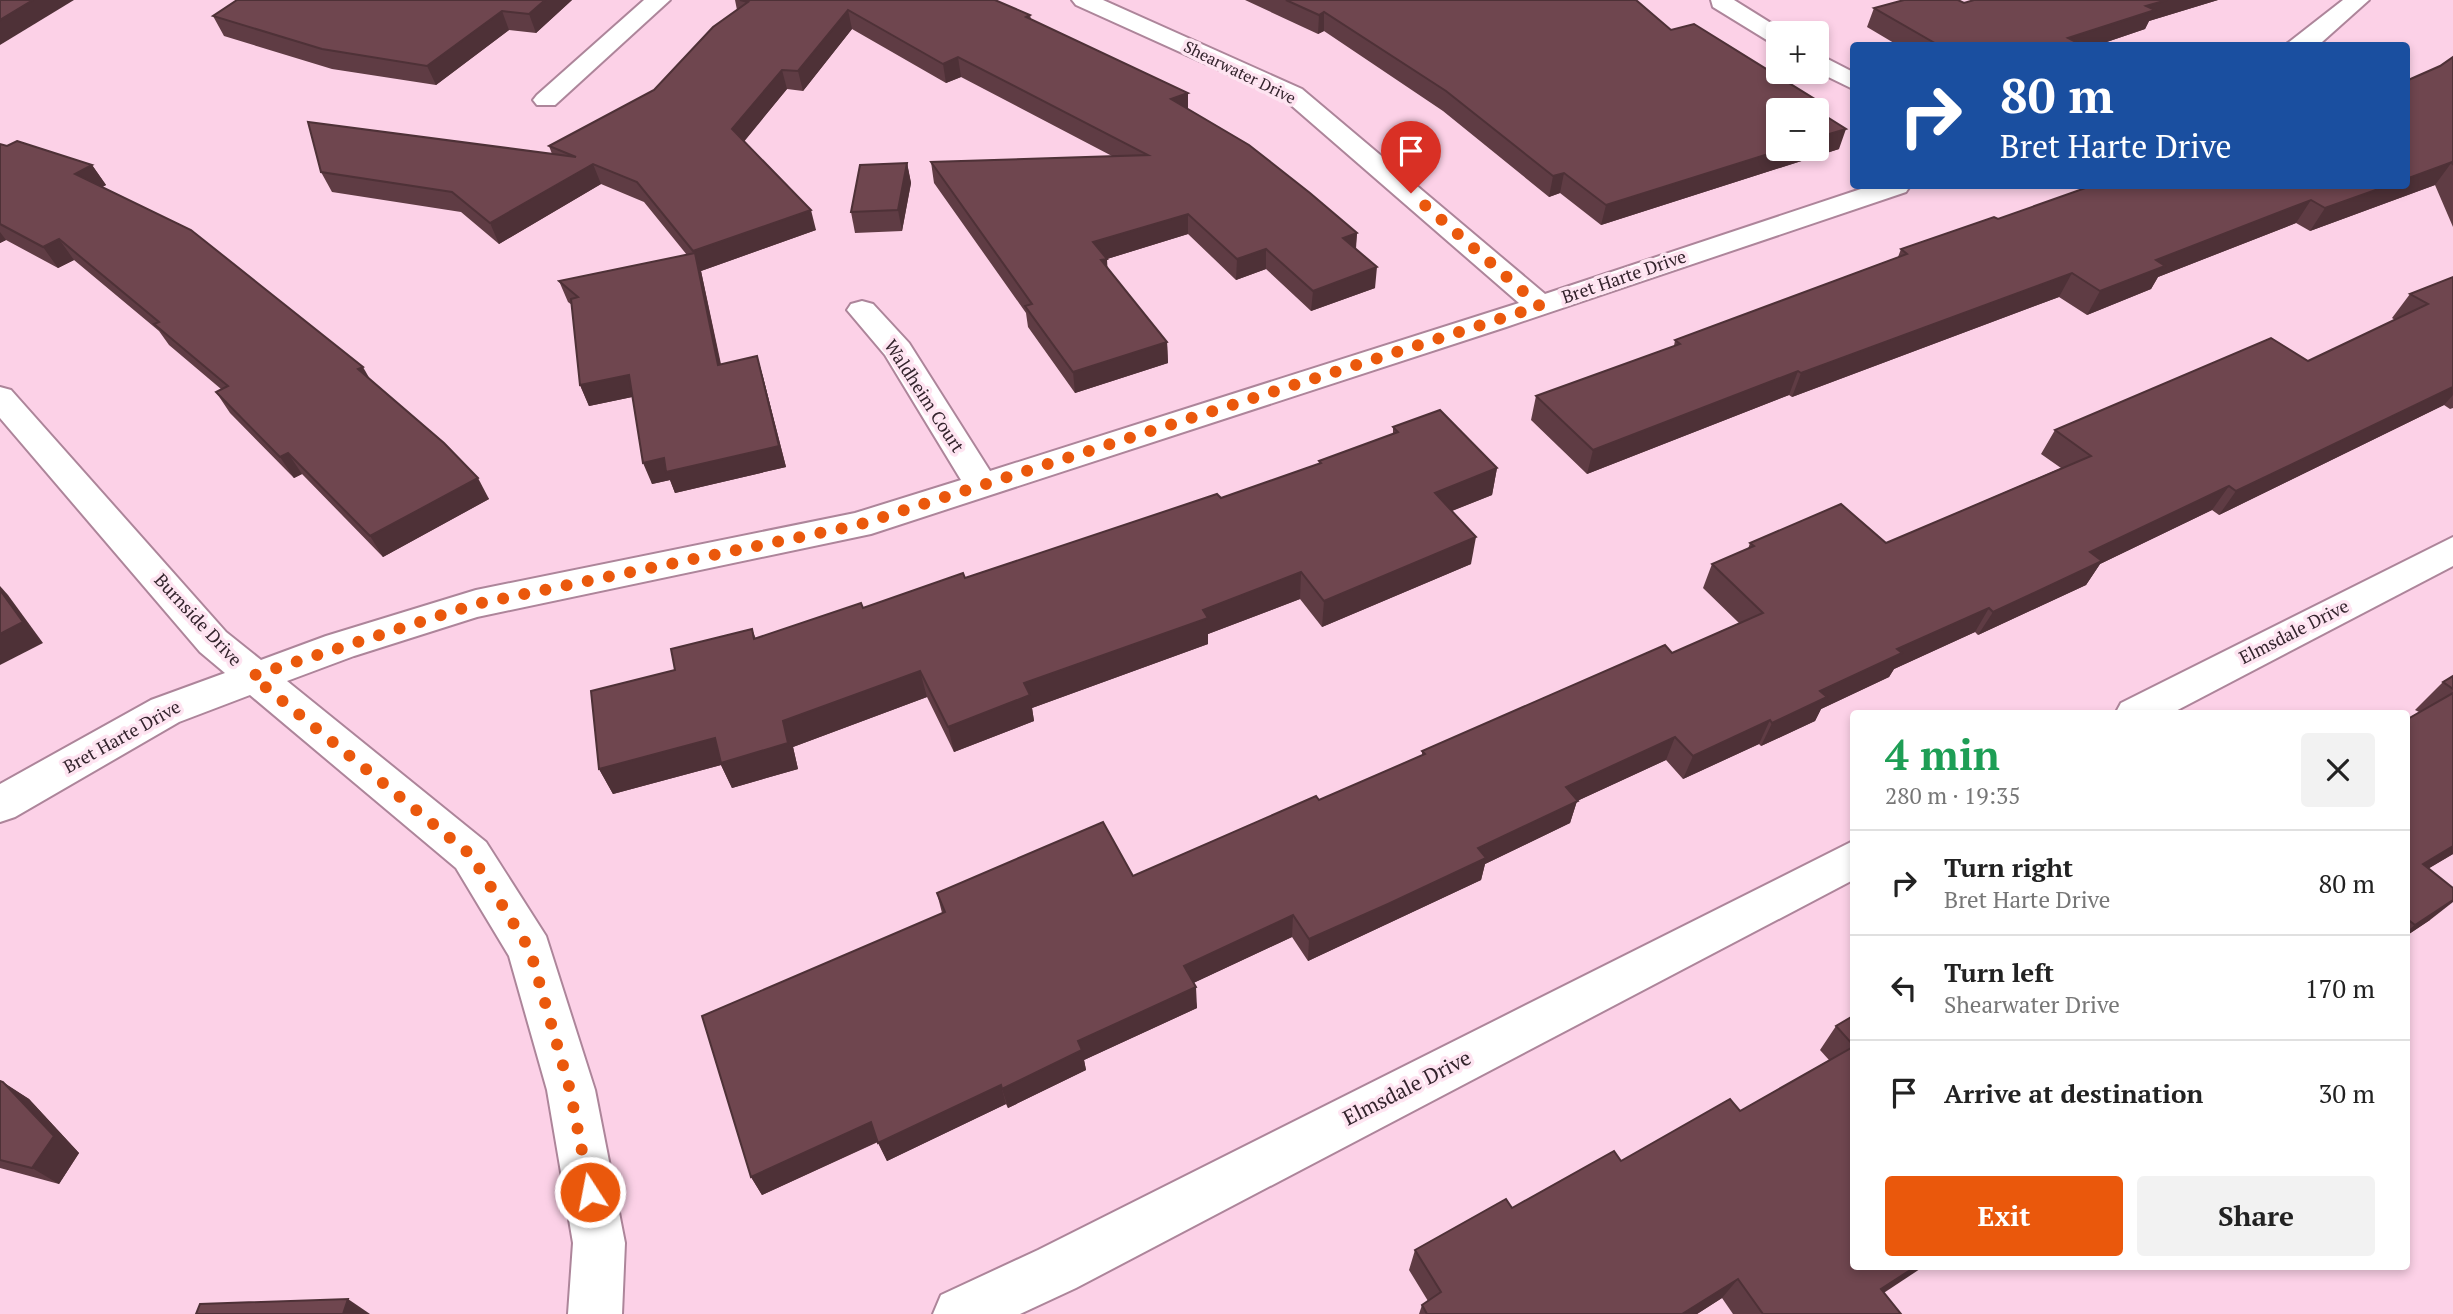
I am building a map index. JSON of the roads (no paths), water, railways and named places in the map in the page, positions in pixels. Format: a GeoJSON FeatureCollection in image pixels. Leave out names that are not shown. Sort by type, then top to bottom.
{"type":"FeatureCollection","features":[{"type":"Feature","properties":{"kind":"street"},"geometry":{"type":"LineString","coordinates":[[546,100],[658,0]]}},
{"type":"Feature","properties":{"kind":"street","name":"Shearwater Drive"},"geometry":{"type":"LineString","coordinates":[[1086,0],[1293,94],[1540,306]]}},
{"type":"Feature","properties":{"kind":"street"},"geometry":{"type":"LineString","coordinates":[[2304,42],[2314,37],[2357,0]]}},
{"type":"Feature","properties":{"kind":"street"},"geometry":{"type":"LineString","coordinates":[[1721,2],[1766,30]]}},
{"type":"Feature","properties":{"kind":"street"},"geometry":{"type":"LineString","coordinates":[[1829,68],[1850,80]]}},
{"type":"Feature","properties":{"kind":"street","name":"Bret Harte Drive"},"geometry":{"type":"LineString","coordinates":[[0,805],[165,711],[252,676],[476,604],[858,525],[1540,306],[1887,189]]}},
{"type":"Feature","properties":{"kind":"street","name":"Waldheim Court"},"geometry":{"type":"LineString","coordinates":[[862,310],[898,350],[982,486]]}},
{"type":"Feature","properties":{"kind":"street","name":"Burnside Drive"},"geometry":{"type":"LineString","coordinates":[[0,397],[213,642],[471,855],[530,950],[570,1090],[599,1242],[595,1314]]}},
{"type":"Feature","properties":{"kind":"street","name":"Elmsdale Drive"},"geometry":{"type":"LineString","coordinates":[[2143,710],[2453,551]]}},
{"type":"Feature","properties":{"kind":"street","name":"Elmsdale Drive"},"geometry":{"type":"LineString","coordinates":[[960,1314],[1057,1269],[1850,861]]}}]}
